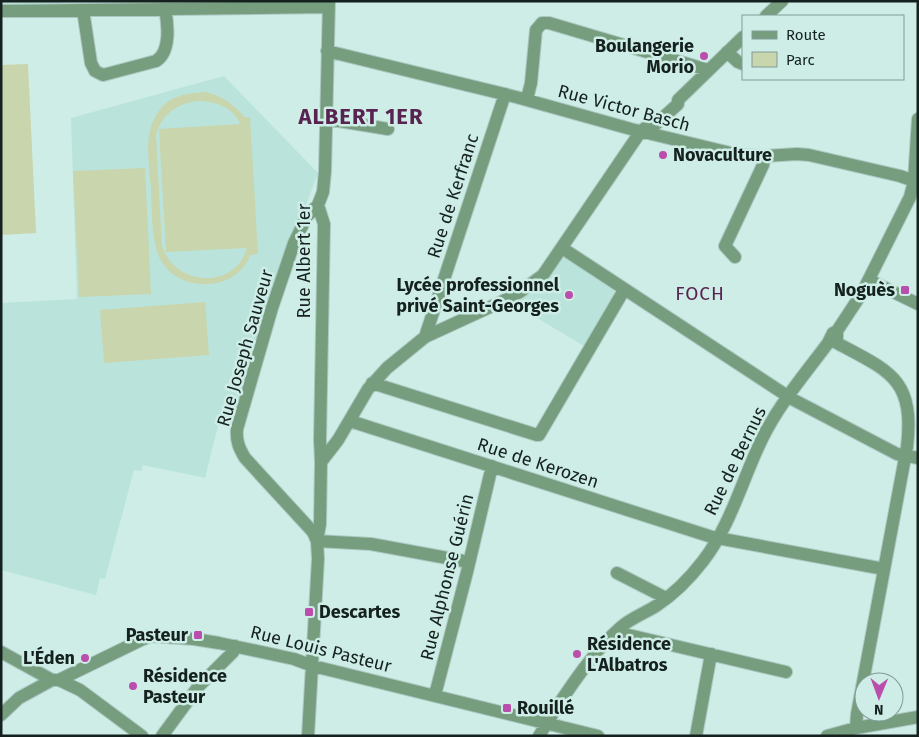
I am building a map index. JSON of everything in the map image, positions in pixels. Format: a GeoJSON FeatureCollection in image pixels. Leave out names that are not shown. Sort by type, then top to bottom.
{"type":"FeatureCollection","features":[{"type":"Feature","properties":{"kind":"street"},"geometry":{"type":"LineString","coordinates":[[767,15],[782,1]]}},
{"type":"Feature","properties":{"kind":"street"},"geometry":{"type":"LineString","coordinates":[[1,10],[165,9],[329,4]]}},
{"type":"Feature","properties":{"kind":"street","name":"Rue Albert 1er"},"geometry":{"type":"LineString","coordinates":[[308,736],[318,558],[317,541],[320,532],[324,224],[318,205],[324,183],[329,4]]}},
{"type":"Feature","properties":{"kind":"street"},"geometry":{"type":"LineString","coordinates":[[82,10],[91,63],[95,71],[103,75],[161,58],[166,45],[167,17],[165,9]]}},
{"type":"Feature","properties":{"kind":"street"},"geometry":{"type":"LineString","coordinates":[[527,100],[531,83],[536,30],[542,23],[549,23],[708,70]]}},
{"type":"Feature","properties":{"kind":"street"},"geometry":{"type":"LineString","coordinates":[[321,462],[336,444],[372,383],[386,368],[425,337],[501,302],[526,288],[542,275],[641,131],[652,123],[656,124],[665,117],[678,104],[678,100],[742,38]]}},
{"type":"Feature","properties":{"kind":"street","name":"Rue Victor Basch"},"geometry":{"type":"LineString","coordinates":[[327,52],[505,94],[739,155],[809,155],[916,181]]}},
{"type":"Feature","properties":{"kind":"street"},"geometry":{"type":"LineString","coordinates":[[727,52],[742,64]]}},
{"type":"Feature","properties":{"kind":"street","name":"Rue de Kerfranc"},"geometry":{"type":"LineString","coordinates":[[425,337],[505,94]]}},
{"type":"Feature","properties":{"kind":"street"},"geometry":{"type":"LineString","coordinates":[[652,123],[651,119],[674,100],[678,100]]}},
{"type":"Feature","properties":{"kind":"street"},"geometry":{"type":"LineString","coordinates":[[665,117],[672,139]]}},
{"type":"Feature","properties":{"kind":"street"},"geometry":{"type":"LineString","coordinates":[[327,119],[388,128]]}},
{"type":"Feature","properties":{"kind":"street","name":"Rue de Bernus"},"geometry":{"type":"LineString","coordinates":[[539,736],[554,711],[587,666],[616,632],[626,623],[665,600],[709,553],[733,508],[762,439],[788,396],[833,339],[869,280],[910,197],[916,181],[918,119]]}},
{"type":"Feature","properties":{"kind":"street"},"geometry":{"type":"LineString","coordinates":[[736,257],[725,246],[764,165],[765,156]]}},
{"type":"Feature","properties":{"kind":"street","name":"Rue Joseph Sauveur"},"geometry":{"type":"LineString","coordinates":[[317,541],[313,532],[245,458],[236,437],[272,308],[294,243],[307,216],[318,205]]}},
{"type":"Feature","properties":{"kind":"street"},"geometry":{"type":"LineString","coordinates":[[562,248],[788,396],[897,454],[911,457]]}},
{"type":"Feature","properties":{"kind":"street"},"geometry":{"type":"LineString","coordinates":[[869,280],[918,304]]}},
{"type":"Feature","properties":{"kind":"street"},"geometry":{"type":"LineString","coordinates":[[372,383],[540,435],[624,290]]}},
{"type":"Feature","properties":{"kind":"street"},"geometry":{"type":"LineString","coordinates":[[833,339],[885,370],[894,379],[901,389],[910,420],[911,457],[884,569],[856,728]]}},
{"type":"Feature","properties":{"kind":"street","name":"Rue de Kerozen"},"geometry":{"type":"LineString","coordinates":[[350,421],[717,538],[884,569]]}},
{"type":"Feature","properties":{"kind":"street","name":"Rue Alphonse Guérin"},"geometry":{"type":"LineString","coordinates":[[435,695],[492,466]]}},
{"type":"Feature","properties":{"kind":"street"},"geometry":{"type":"LineString","coordinates":[[298,516],[311,516],[320,508]]}},
{"type":"Feature","properties":{"kind":"street"},"geometry":{"type":"LineString","coordinates":[[317,541],[371,544],[469,562]]}},
{"type":"Feature","properties":{"kind":"street"},"geometry":{"type":"LineString","coordinates":[[617,573],[662,596],[665,600]]}},
{"type":"Feature","properties":{"kind":"street"},"geometry":{"type":"LineString","coordinates":[[616,632],[786,672]]}},
{"type":"Feature","properties":{"kind":"street","name":"Rue Louis Pasteur"},"geometry":{"type":"LineString","coordinates":[[5,712],[19,698],[151,636],[194,639],[294,659],[313,666],[598,736]]}},
{"type":"Feature","properties":{"kind":"street"},"geometry":{"type":"LineString","coordinates":[[162,736],[198,687],[233,652],[235,646]]}},
{"type":"Feature","properties":{"kind":"street"},"geometry":{"type":"LineString","coordinates":[[1,652],[80,690],[142,736]]}},
{"type":"Feature","properties":{"kind":"street"},"geometry":{"type":"LineString","coordinates":[[696,736],[711,654]]}},
{"type":"Feature","properties":{"kind":"street"},"geometry":{"type":"LineString","coordinates":[[80,690],[89,666]]}},
{"type":"Feature","properties":{"kind":"street"},"geometry":{"type":"LineString","coordinates":[[827,736],[841,734],[856,728],[918,716]]}},
{"type":"Feature","properties":{"kind":"shaded area"},"geometry":{"type":"Polygon","coordinates":[[[1,1],[60,1],[60,4],[1,5],[1,1]]]}},
{"type":"Feature","properties":{"kind":"shaded area"},"geometry":{"type":"Polygon","coordinates":[[[224,76],[318,173],[276,285],[240,411],[223,406],[205,478],[143,465],[141,471],[134,470],[105,579],[100,578],[96,595],[1,570],[1,303],[77,299],[71,118],[224,76]]]}},
{"type":"Feature","properties":{"kind":"shaded area","name":"Lycée professionnel privé Saint-Georges"},"geometry":{"type":"Polygon","coordinates":[[[565,254],[618,286],[584,346],[512,303],[547,281],[565,254]]]}},
{"type":"Feature","properties":{"kind":"green space"},"geometry":{"type":"Polygon","coordinates":[[[28,64],[36,233],[1,235],[1,65],[28,64]]]}},
{"type":"Feature","properties":{"kind":"green space"},"geometry":{"type":"Polygon","coordinates":[[[206,92],[232,104],[244,117],[250,117],[258,254],[250,255],[239,272],[230,278],[221,282],[201,284],[192,283],[175,276],[162,263],[158,254],[153,231],[148,147],[151,127],[155,117],[165,104],[176,97],[206,92]],[[203,101],[182,105],[170,112],[162,122],[158,129],[156,136],[162,245],[168,259],[178,269],[204,278],[218,277],[230,271],[240,262],[247,248],[166,252],[159,129],[240,124],[228,109],[203,101]]]}},
{"type":"Feature","properties":{"kind":"green space"},"geometry":{"type":"Polygon","coordinates":[[[145,168],[151,294],[79,297],[73,171],[145,168]]]}},
{"type":"Feature","properties":{"kind":"green space"},"geometry":{"type":"Polygon","coordinates":[[[205,302],[209,355],[104,363],[100,310],[205,302]]]}},
{"type":"Feature","properties":{"kind":"place","name":"Boulangerie Morio"},"geometry":{"type":"Point","coordinates":[704,56]}},
{"type":"Feature","properties":{"kind":"place","name":"Novaculture"},"geometry":{"type":"Point","coordinates":[663,155]}},
{"type":"Feature","properties":{"kind":"place","name":"Noguès"},"geometry":{"type":"Point","coordinates":[905,290]}},
{"type":"Feature","properties":{"kind":"place","name":"Lycée professionnel privé Saint-Georges"},"geometry":{"type":"Point","coordinates":[569,295]}},
{"type":"Feature","properties":{"kind":"place","name":"Descartes"},"geometry":{"type":"Point","coordinates":[309,612]}},
{"type":"Feature","properties":{"kind":"place","name":"Pasteur"},"geometry":{"type":"Point","coordinates":[198,635]}},
{"type":"Feature","properties":{"kind":"place","name":"Résidence L'Albatros"},"geometry":{"type":"Point","coordinates":[577,654]}},
{"type":"Feature","properties":{"kind":"place","name":"L'Éden"},"geometry":{"type":"Point","coordinates":[85,658]}},
{"type":"Feature","properties":{"kind":"place","name":"Résidence Pasteur"},"geometry":{"type":"Point","coordinates":[133,686]}},
{"type":"Feature","properties":{"kind":"place","name":"Rouillé"},"geometry":{"type":"Point","coordinates":[507,708]}},
{"type":"Feature","properties":{"kind":"district","name":"ALBERT 1ER"},"geometry":{"type":"Point","coordinates":[361,116]}},
{"type":"Feature","properties":{"kind":"district","name":"FOCH"},"geometry":{"type":"Point","coordinates":[700,293]}}]}
